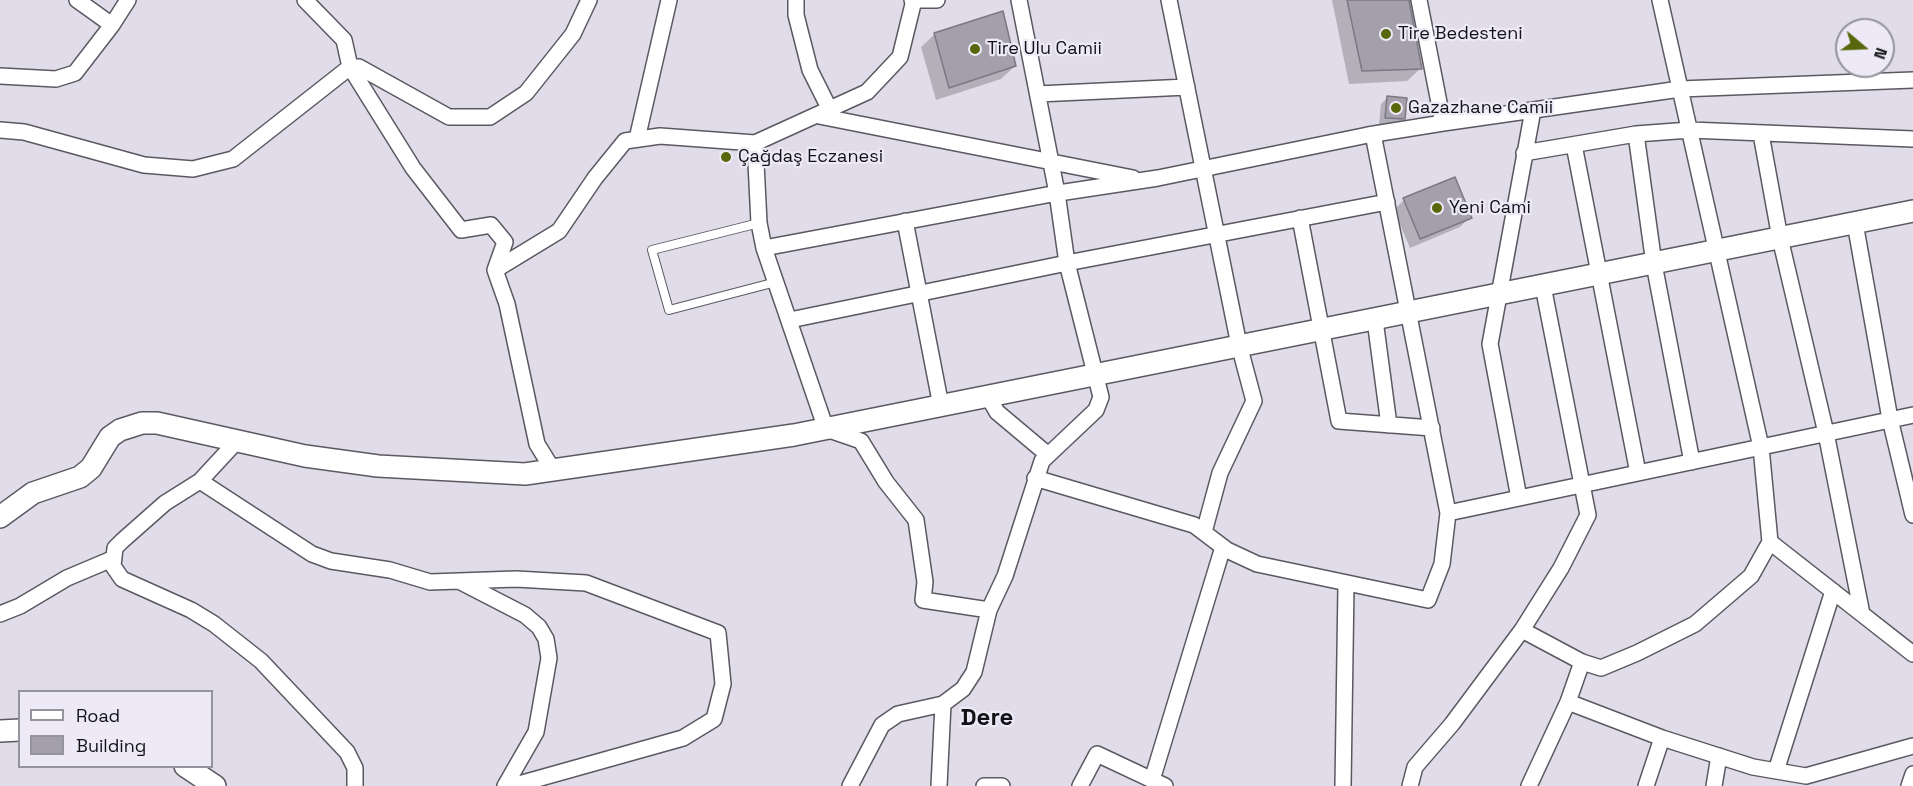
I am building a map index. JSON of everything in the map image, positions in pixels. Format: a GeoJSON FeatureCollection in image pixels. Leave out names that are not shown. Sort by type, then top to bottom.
{"type":"FeatureCollection","features":[{"type":"Feature","properties":{"kind":"street"},"geometry":{"type":"LineString","coordinates":[[77,0],[112,26]]}},
{"type":"Feature","properties":{"kind":"street"},"geometry":{"type":"LineString","coordinates":[[0,76],[56,79],[66,77],[82,66],[128,0]]}},
{"type":"Feature","properties":{"kind":"street"},"geometry":{"type":"LineString","coordinates":[[305,0],[344,40],[350,67],[414,168],[461,230],[490,225],[505,242],[495,270],[507,304],[537,444],[553,470]]}},
{"type":"Feature","properties":{"kind":"street"},"geometry":{"type":"LineString","coordinates":[[0,130],[24,132],[144,165],[193,169],[233,159],[350,67],[359,67],[449,117],[490,117],[525,93],[573,34],[589,0]]}},
{"type":"Feature","properties":{"kind":"street"},"geometry":{"type":"LineString","coordinates":[[637,139],[669,0]]}},
{"type":"Feature","properties":{"kind":"street"},"geometry":{"type":"LineString","coordinates":[[796,0],[796,15],[824,113]]}},
{"type":"Feature","properties":{"kind":"street"},"geometry":{"type":"LineString","coordinates":[[495,270],[559,231],[595,178],[625,141],[660,136],[755,143],[824,113],[867,92],[900,57],[913,0],[937,0]]}},
{"type":"Feature","properties":{"kind":"street"},"geometry":{"type":"LineString","coordinates":[[850,786],[876,732],[887,720],[898,714],[943,704],[963,689],[974,672],[988,610],[1005,576],[1035,478],[1047,454],[1096,410],[1101,397],[1067,263],[1057,193],[1019,0]]}},
{"type":"Feature","properties":{"kind":"street"},"geometry":{"type":"LineString","coordinates":[[1169,0],[1239,345],[1254,401],[1220,473],[1204,532]]}},
{"type":"Feature","properties":{"kind":"street"},"geometry":{"type":"LineString","coordinates":[[1419,0],[1443,123]]}},
{"type":"Feature","properties":{"kind":"street"},"geometry":{"type":"LineString","coordinates":[[1522,630],[1582,662],[1600,668],[1695,624],[1751,576],[1770,542],[1761,447],[1660,0]]}},
{"type":"Feature","properties":{"kind":"street"},"geometry":{"type":"LineString","coordinates":[[764,248],[1057,193],[1145,180],[1373,134],[1443,123],[1680,89],[1913,80]]}},
{"type":"Feature","properties":{"kind":"street"},"geometry":{"type":"LineString","coordinates":[[1038,94],[1187,87]]}},
{"type":"Feature","properties":{"kind":"street"},"geometry":{"type":"LineString","coordinates":[[1519,498],[1490,344],[1533,110]]}},
{"type":"Feature","properties":{"kind":"street"},"geometry":{"type":"LineString","coordinates":[[824,113],[1145,180]]}},
{"type":"Feature","properties":{"kind":"street"},"geometry":{"type":"LineString","coordinates":[[1524,153],[1636,135],[1690,130],[1913,140]]}},
{"type":"Feature","properties":{"kind":"street"},"geometry":{"type":"LineString","coordinates":[[1035,478],[1194,525],[1223,547],[1257,564],[1346,585],[1428,600],[1442,564],[1448,513],[1373,134]]}},
{"type":"Feature","properties":{"kind":"street"},"geometry":{"type":"LineString","coordinates":[[1761,134],[1780,238],[1826,433],[1862,615]]}},
{"type":"Feature","properties":{"kind":"street"},"geometry":{"type":"LineString","coordinates":[[1636,135],[1653,264],[1692,462]]}},
{"type":"Feature","properties":{"kind":"street"},"geometry":{"type":"LineString","coordinates":[[755,143],[759,223],[764,248],[826,429]]}},
{"type":"Feature","properties":{"kind":"street"},"geometry":{"type":"LineString","coordinates":[[1574,145],[1638,473]]}},
{"type":"Feature","properties":{"kind":"street"},"geometry":{"type":"LineString","coordinates":[[790,320],[1217,233],[1387,202]]}},
{"type":"Feature","properties":{"kind":"street"},"geometry":{"type":"LineString","coordinates":[[0,516],[33,494],[80,477],[91,468],[110,436],[131,425],[157,423],[305,456],[378,466],[525,474],[826,429],[1913,211]]}},
{"type":"Feature","properties":{"kind":"street"},"geometry":{"type":"LineString","coordinates":[[1300,218],[1339,421],[1431,428]]}},
{"type":"Feature","properties":{"kind":"street"},"geometry":{"type":"LineString","coordinates":[[906,221],[941,406]]}},
{"type":"Feature","properties":{"kind":"street"},"geometry":{"type":"LineString","coordinates":[[1855,223],[1890,419],[1913,515]]}},
{"type":"Feature","properties":{"kind":"street"},"geometry":{"type":"LineString","coordinates":[[1410,786],[1414,767],[1452,724],[1522,630],[1561,568],[1588,515],[1543,286]]}},
{"type":"Feature","properties":{"kind":"street"},"geometry":{"type":"LineString","coordinates":[[1376,320],[1389,425]]}},
{"type":"Feature","properties":{"kind":"street"},"geometry":{"type":"LineString","coordinates":[[989,398],[997,412],[1047,454]]}},
{"type":"Feature","properties":{"kind":"street"},"geometry":{"type":"LineString","coordinates":[[1448,513],[1913,415]]}},
{"type":"Feature","properties":{"kind":"street"},"geometry":{"type":"LineString","coordinates":[[826,429],[861,441],[886,482],[916,520],[925,582],[923,600],[988,610]]}},
{"type":"Feature","properties":{"kind":"street"},"geometry":{"type":"LineString","coordinates":[[237,441],[200,481],[165,503],[115,548],[112,559],[116,573],[122,579],[207,619],[261,662],[347,752],[355,768],[355,786]]}},
{"type":"Feature","properties":{"kind":"street"},"geometry":{"type":"LineString","coordinates":[[200,481],[312,555],[331,561],[390,570],[430,582],[516,579],[586,583],[718,633],[723,684],[714,719],[683,738],[512,786]]}},
{"type":"Feature","properties":{"kind":"street"},"geometry":{"type":"LineString","coordinates":[[1770,542],[1913,654]]}},
{"type":"Feature","properties":{"kind":"street"},"geometry":{"type":"LineString","coordinates":[[1080,786],[1097,754],[1159,783],[1223,547]]}},
{"type":"Feature","properties":{"kind":"street"},"geometry":{"type":"LineString","coordinates":[[0,614],[20,606],[67,578],[112,559]]}},
{"type":"Feature","properties":{"kind":"street"},"geometry":{"type":"LineString","coordinates":[[462,582],[525,615],[539,627],[546,639],[549,658],[536,732],[505,786]]}},
{"type":"Feature","properties":{"kind":"street"},"geometry":{"type":"LineString","coordinates":[[1343,786],[1346,585]]}},
{"type":"Feature","properties":{"kind":"street"},"geometry":{"type":"LineString","coordinates":[[1776,771],[1833,591]]}},
{"type":"Feature","properties":{"kind":"street"},"geometry":{"type":"LineString","coordinates":[[1530,786],[1569,702],[1582,662]]}},
{"type":"Feature","properties":{"kind":"street"},"geometry":{"type":"LineString","coordinates":[[1569,702],[1662,738],[1719,756],[1776,771],[1806,776],[1913,746]]}},
{"type":"Feature","properties":{"kind":"street"},"geometry":{"type":"LineString","coordinates":[[939,786],[943,704]]}},
{"type":"Feature","properties":{"kind":"street"},"geometry":{"type":"LineString","coordinates":[[0,731],[18,730]]}},
{"type":"Feature","properties":{"kind":"street"},"geometry":{"type":"LineString","coordinates":[[1646,786],[1662,738]]}},
{"type":"Feature","properties":{"kind":"street"},"geometry":{"type":"LineString","coordinates":[[1714,786],[1719,756]]}},
{"type":"Feature","properties":{"kind":"street"},"geometry":{"type":"LineString","coordinates":[[188,768],[215,786]]}},
{"type":"Feature","properties":{"kind":"street"},"geometry":{"type":"LineString","coordinates":[[1909,786],[1913,774]]}},
{"type":"Feature","properties":{"kind":"street"},"geometry":{"type":"LineString","coordinates":[[984,786],[1002,786]]}},
{"type":"Feature","properties":{"kind":"lane"},"geometry":{"type":"LineString","coordinates":[[759,223],[652,250],[669,310],[776,282]]}},
{"type":"Feature","properties":{"kind":"building","name":"Tire Bedesteni"},"geometry":{"type":"Polygon","coordinates":[[[1347,0],[1409,0],[1422,69],[1362,71],[1347,0]]]}},
{"type":"Feature","properties":{"kind":"building","name":"Tire Ulu Camii"},"geometry":{"type":"Polygon","coordinates":[[[1003,11],[1016,66],[949,88],[934,33],[1003,11]]]}},
{"type":"Feature","properties":{"kind":"building","name":"Gazazhane Camii"},"geometry":{"type":"Polygon","coordinates":[[[1387,96],[1407,98],[1405,119],[1385,118],[1387,96]]]}},
{"type":"Feature","properties":{"kind":"building","name":"Yeni Cami"},"geometry":{"type":"Polygon","coordinates":[[[1455,177],[1472,218],[1420,239],[1403,198],[1455,177]]]}},
{"type":"Feature","properties":{"kind":"place","name":"Tire Bedesteni"},"geometry":{"type":"Point","coordinates":[1386,34]}},
{"type":"Feature","properties":{"kind":"place","name":"Tire Ulu Camii"},"geometry":{"type":"Point","coordinates":[975,49]}},
{"type":"Feature","properties":{"kind":"place","name":"Gazazhane Camii"},"geometry":{"type":"Point","coordinates":[1396,108]}},
{"type":"Feature","properties":{"kind":"place","name":"Çağdaş Eczanesi"},"geometry":{"type":"Point","coordinates":[726,157]}},
{"type":"Feature","properties":{"kind":"place","name":"Yeni Cami"},"geometry":{"type":"Point","coordinates":[1437,208]}},
{"type":"Feature","properties":{"kind":"district","name":"Dere"},"geometry":{"type":"Point","coordinates":[987,718]}}]}
